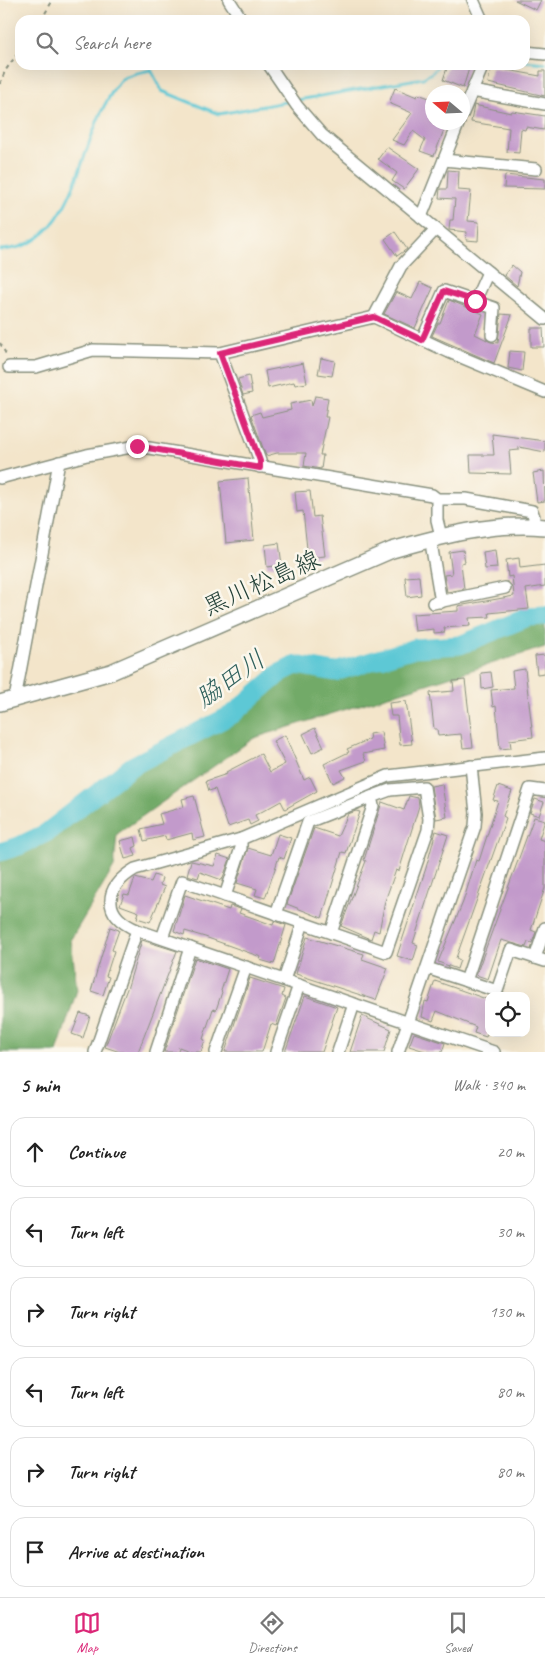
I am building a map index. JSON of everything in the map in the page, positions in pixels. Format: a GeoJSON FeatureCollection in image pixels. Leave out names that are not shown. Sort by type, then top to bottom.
{"type":"FeatureCollection","features":[{"type":"Feature","properties":{"kind":"main road","name":"黒川松島線"},"geometry":{"type":"LineString","coordinates":[[0,703],[111,672],[392,550],[437,537],[484,529],[539,527]]}},
{"type":"Feature","properties":{"kind":"street"},"geometry":{"type":"LineString","coordinates":[[230,0],[239,15]]}},
{"type":"Feature","properties":{"kind":"street"},"geometry":{"type":"LineString","coordinates":[[473,0],[480,15]]}},
{"type":"Feature","properties":{"kind":"street"},"geometry":{"type":"LineString","coordinates":[[530,52],[545,54]]}},
{"type":"Feature","properties":{"kind":"street"},"geometry":{"type":"LineString","coordinates":[[272,70],[296,106],[322,135],[545,319]]}},
{"type":"Feature","properties":{"kind":"street"},"geometry":{"type":"LineString","coordinates":[[470,96],[481,70]]}},
{"type":"Feature","properties":{"kind":"street"},"geometry":{"type":"LineString","coordinates":[[472,91],[545,104]]}},
{"type":"Feature","properties":{"kind":"street"},"geometry":{"type":"LineString","coordinates":[[421,217],[457,130]]}},
{"type":"Feature","properties":{"kind":"street"},"geometry":{"type":"LineString","coordinates":[[444,160],[536,169]]}},
{"type":"Feature","properties":{"kind":"street"},"geometry":{"type":"LineString","coordinates":[[374,317],[401,266],[436,229]]}},
{"type":"Feature","properties":{"kind":"street"},"geometry":{"type":"LineString","coordinates":[[475,301],[488,272]]}},
{"type":"Feature","properties":{"kind":"street"},"geometry":{"type":"LineString","coordinates":[[422,340],[444,291],[494,308],[492,335]]}},
{"type":"Feature","properties":{"kind":"street"},"geometry":{"type":"LineString","coordinates":[[10,367],[36,367],[93,350],[220,353],[374,317],[422,340],[545,392]]}},
{"type":"Feature","properties":{"kind":"street"},"geometry":{"type":"LineString","coordinates":[[220,353],[247,424],[260,468]]}},
{"type":"Feature","properties":{"kind":"street"},"geometry":{"type":"LineString","coordinates":[[0,478],[87,454],[137,446],[260,468],[432,495],[438,499],[466,499],[532,511],[539,527]]}},
{"type":"Feature","properties":{"kind":"street"},"geometry":{"type":"LineString","coordinates":[[15,699],[59,462]]}},
{"type":"Feature","properties":{"kind":"street"},"geometry":{"type":"LineString","coordinates":[[438,499],[436,514],[437,537],[432,549],[437,602],[505,588]]}},
{"type":"Feature","properties":{"kind":"street"},"geometry":{"type":"LineString","coordinates":[[494,1052],[461,1046],[408,1022],[137,930],[123,924],[110,907],[115,886],[124,876],[157,862],[241,839],[388,776],[411,771],[545,758]]}},
{"type":"Feature","properties":{"kind":"street"},"geometry":{"type":"LineString","coordinates":[[398,1052],[475,826],[476,813],[471,766]]}},
{"type":"Feature","properties":{"kind":"street"},"geometry":{"type":"LineString","coordinates":[[162,938],[182,881],[276,914],[386,952],[428,830],[429,819],[424,787],[390,790],[308,822],[276,914]]}},
{"type":"Feature","properties":{"kind":"street"},"geometry":{"type":"LineString","coordinates":[[466,982],[530,790],[545,791]]}},
{"type":"Feature","properties":{"kind":"street"},"geometry":{"type":"LineString","coordinates":[[331,933],[373,806],[371,797]]}},
{"type":"Feature","properties":{"kind":"street"},"geometry":{"type":"LineString","coordinates":[[225,896],[241,848],[241,839]]}},
{"type":"Feature","properties":{"kind":"street"},"geometry":{"type":"LineString","coordinates":[[284,980],[303,923]]}},
{"type":"Feature","properties":{"kind":"street"},"geometry":{"type":"LineString","coordinates":[[427,968],[497,991],[511,950],[540,959],[545,928]]}},
{"type":"Feature","properties":{"kind":"street"},"geometry":{"type":"LineString","coordinates":[[95,1052],[137,930]]}},
{"type":"Feature","properties":{"kind":"street"},"geometry":{"type":"LineString","coordinates":[[156,1052],[190,948]]}},
{"type":"Feature","properties":{"kind":"street"},"geometry":{"type":"LineString","coordinates":[[216,1052],[246,967]]}},
{"type":"Feature","properties":{"kind":"street"},"geometry":{"type":"LineString","coordinates":[[276,1052],[299,985]]}},
{"type":"Feature","properties":{"kind":"street"},"geometry":{"type":"LineString","coordinates":[[338,1052],[354,1004]]}},
{"type":"Feature","properties":{"kind":"path"},"geometry":{"type":"LineString","coordinates":[[44,15],[53,0]]}},
{"type":"Feature","properties":{"kind":"path"},"geometry":{"type":"LineString","coordinates":[[0,84],[5,72],[15,57]]}},
{"type":"Feature","properties":{"kind":"path"},"geometry":{"type":"LineString","coordinates":[[0,343],[10,367]]}},
{"type":"Feature","properties":{"kind":"green space"},"geometry":{"type":"Polygon","coordinates":[[[528,620],[545,621],[545,647],[254,738],[117,834],[114,867],[71,939],[77,990],[57,1052],[0,1052],[0,857],[43,840],[133,770],[235,716],[293,669],[331,676],[528,620]]]}},
{"type":"Feature","properties":{"kind":"building"},"geometry":{"type":"Polygon","coordinates":[[[515,0],[541,0],[536,10],[515,0]]]}},
{"type":"Feature","properties":{"kind":"building"},"geometry":{"type":"Polygon","coordinates":[[[446,70],[468,70],[464,85],[456,85],[443,80],[446,70]]]}},
{"type":"Feature","properties":{"kind":"building"},"geometry":{"type":"Polygon","coordinates":[[[490,70],[507,70],[540,76],[540,71],[545,71],[545,96],[488,83],[490,70]]]}},
{"type":"Feature","properties":{"kind":"building"},"geometry":{"type":"Polygon","coordinates":[[[395,88],[417,97],[418,94],[425,96],[425,130],[444,130],[434,156],[420,151],[425,140],[413,131],[404,145],[392,140],[412,113],[389,103],[395,88]]]}},
{"type":"Feature","properties":{"kind":"building"},"geometry":{"type":"Polygon","coordinates":[[[474,105],[511,113],[512,111],[545,116],[544,130],[526,127],[525,130],[521,129],[519,153],[507,152],[509,128],[471,122],[474,105]]]}},
{"type":"Feature","properties":{"kind":"building"},"geometry":{"type":"Polygon","coordinates":[[[387,147],[419,169],[404,189],[392,181],[397,173],[378,159],[387,147]]]}},
{"type":"Feature","properties":{"kind":"building"},"geometry":{"type":"Polygon","coordinates":[[[448,170],[459,171],[458,190],[471,191],[468,221],[479,222],[478,241],[466,240],[467,232],[449,230],[450,220],[453,220],[455,199],[439,198],[440,189],[447,189],[448,170]]]}},
{"type":"Feature","properties":{"kind":"building"},"geometry":{"type":"Polygon","coordinates":[[[505,175],[545,179],[545,189],[504,188],[505,175]]]}},
{"type":"Feature","properties":{"kind":"building"},"geometry":{"type":"Polygon","coordinates":[[[395,232],[407,249],[397,256],[385,239],[395,232]]]}},
{"type":"Feature","properties":{"kind":"building"},"geometry":{"type":"Polygon","coordinates":[[[512,265],[520,272],[517,286],[504,275],[512,265]]]}},
{"type":"Feature","properties":{"kind":"building"},"geometry":{"type":"Polygon","coordinates":[[[420,282],[433,288],[415,328],[384,314],[396,292],[412,299],[420,282]]]}},
{"type":"Feature","properties":{"kind":"building"},"geometry":{"type":"Polygon","coordinates":[[[449,300],[483,314],[475,334],[491,342],[498,343],[501,314],[512,315],[494,363],[432,336],[438,323],[440,323],[449,300]]]}},
{"type":"Feature","properties":{"kind":"building"},"geometry":{"type":"Polygon","coordinates":[[[531,328],[543,328],[544,347],[531,347],[531,328]]]}},
{"type":"Feature","properties":{"kind":"building"},"geometry":{"type":"Polygon","coordinates":[[[510,351],[524,352],[522,371],[508,368],[510,351]]]}},
{"type":"Feature","properties":{"kind":"building"},"geometry":{"type":"Polygon","coordinates":[[[321,358],[335,361],[332,376],[318,374],[321,358]]]}},
{"type":"Feature","properties":{"kind":"building"},"geometry":{"type":"Polygon","coordinates":[[[303,363],[307,383],[295,385],[294,382],[268,388],[265,371],[303,363]]]}},
{"type":"Feature","properties":{"kind":"building"},"geometry":{"type":"Polygon","coordinates":[[[249,376],[252,393],[243,395],[238,379],[249,376]]]}},
{"type":"Feature","properties":{"kind":"building"},"geometry":{"type":"Polygon","coordinates":[[[315,396],[328,398],[325,417],[328,417],[320,455],[323,455],[321,469],[304,466],[306,453],[277,453],[266,456],[251,415],[260,412],[262,417],[291,410],[290,404],[311,400],[312,406],[315,396]]]}},
{"type":"Feature","properties":{"kind":"building"},"geometry":{"type":"Polygon","coordinates":[[[492,434],[545,441],[545,452],[519,447],[519,450],[509,451],[511,474],[471,473],[470,455],[494,455],[492,434]]]}},
{"type":"Feature","properties":{"kind":"building"},"geometry":{"type":"Polygon","coordinates":[[[544,471],[545,501],[537,502],[533,473],[544,471]]]}},
{"type":"Feature","properties":{"kind":"building"},"geometry":{"type":"Polygon","coordinates":[[[248,478],[254,540],[226,543],[220,481],[248,478]]]}},
{"type":"Feature","properties":{"kind":"building"},"geometry":{"type":"Polygon","coordinates":[[[310,491],[313,517],[320,516],[325,556],[308,558],[303,511],[297,512],[295,492],[310,491]]]}},
{"type":"Feature","properties":{"kind":"building"},"geometry":{"type":"Polygon","coordinates":[[[279,543],[282,565],[267,567],[265,545],[279,543]]]}},
{"type":"Feature","properties":{"kind":"building"},"geometry":{"type":"Polygon","coordinates":[[[463,550],[465,562],[461,563],[464,589],[447,592],[444,575],[452,574],[449,552],[463,550]]]}},
{"type":"Feature","properties":{"kind":"building"},"geometry":{"type":"Polygon","coordinates":[[[495,550],[497,568],[485,569],[483,552],[495,550]]]}},
{"type":"Feature","properties":{"kind":"building"},"geometry":{"type":"Polygon","coordinates":[[[519,558],[520,568],[545,565],[545,586],[526,589],[529,609],[489,613],[490,617],[469,618],[470,626],[444,628],[445,632],[434,633],[434,629],[415,631],[413,614],[458,611],[458,606],[514,596],[512,576],[508,577],[506,560],[519,558]]]}},
{"type":"Feature","properties":{"kind":"building"},"geometry":{"type":"Polygon","coordinates":[[[419,576],[421,595],[407,597],[405,577],[419,576]]]}},
{"type":"Feature","properties":{"kind":"building"},"geometry":{"type":"Polygon","coordinates":[[[545,655],[545,673],[537,674],[535,656],[545,655]]]}},
{"type":"Feature","properties":{"kind":"building"},"geometry":{"type":"Polygon","coordinates":[[[525,669],[533,737],[510,740],[511,748],[500,749],[496,706],[493,707],[491,690],[514,688],[512,671],[525,669]]]}},
{"type":"Feature","properties":{"kind":"building"},"geometry":{"type":"Polygon","coordinates":[[[491,672],[493,687],[482,689],[481,673],[491,672]]]}},
{"type":"Feature","properties":{"kind":"building"},"geometry":{"type":"Polygon","coordinates":[[[465,680],[473,747],[463,748],[461,734],[438,736],[437,729],[434,729],[430,693],[454,691],[453,681],[465,680]]]}},
{"type":"Feature","properties":{"kind":"building"},"geometry":{"type":"Polygon","coordinates":[[[406,701],[412,744],[400,745],[397,716],[391,716],[389,703],[406,701]]]}},
{"type":"Feature","properties":{"kind":"building"},"geometry":{"type":"Polygon","coordinates":[[[315,728],[324,747],[312,753],[303,734],[315,728]]]}},
{"type":"Feature","properties":{"kind":"building"},"geometry":{"type":"Polygon","coordinates":[[[381,732],[384,750],[363,754],[366,761],[341,770],[345,777],[333,783],[324,764],[349,752],[347,749],[370,739],[369,734],[381,732]]]}},
{"type":"Feature","properties":{"kind":"building"},"geometry":{"type":"Polygon","coordinates":[[[285,735],[304,780],[310,777],[317,791],[285,809],[281,801],[255,815],[258,821],[250,825],[248,820],[228,827],[215,789],[209,791],[206,781],[227,774],[226,772],[261,754],[270,772],[285,764],[273,741],[285,735]]]}},
{"type":"Feature","properties":{"kind":"building"},"geometry":{"type":"Polygon","coordinates":[[[442,784],[447,817],[436,819],[431,786],[442,784]]]}},
{"type":"Feature","properties":{"kind":"building"},"geometry":{"type":"Polygon","coordinates":[[[498,786],[512,791],[503,816],[506,818],[456,958],[460,960],[457,969],[438,962],[463,902],[476,860],[479,861],[498,801],[493,800],[498,786]]]}},
{"type":"Feature","properties":{"kind":"building"},"geometry":{"type":"Polygon","coordinates":[[[194,796],[205,837],[193,840],[192,833],[166,840],[165,836],[144,841],[141,829],[162,824],[159,814],[184,807],[182,799],[194,796]]]}},
{"type":"Feature","properties":{"kind":"building"},"geometry":{"type":"Polygon","coordinates":[[[409,796],[418,798],[419,806],[399,871],[396,870],[385,901],[379,932],[374,930],[371,939],[341,926],[366,861],[364,860],[382,802],[404,810],[409,796]]]}},
{"type":"Feature","properties":{"kind":"building"},"geometry":{"type":"Polygon","coordinates":[[[535,799],[544,802],[539,816],[530,813],[535,799]]]}},
{"type":"Feature","properties":{"kind":"building"},"geometry":{"type":"Polygon","coordinates":[[[356,811],[360,812],[346,853],[342,852],[322,918],[287,904],[314,828],[338,836],[348,814],[356,811]]]}},
{"type":"Feature","properties":{"kind":"building"},"geometry":{"type":"Polygon","coordinates":[[[534,817],[545,820],[539,839],[545,841],[545,888],[531,930],[536,932],[532,943],[528,942],[526,947],[501,940],[488,979],[476,975],[534,817]]]}},
{"type":"Feature","properties":{"kind":"building"},"geometry":{"type":"Polygon","coordinates":[[[436,831],[448,835],[413,943],[418,945],[413,961],[397,956],[436,831]]]}},
{"type":"Feature","properties":{"kind":"building"},"geometry":{"type":"Polygon","coordinates":[[[278,834],[291,838],[284,859],[279,857],[265,898],[255,895],[257,889],[237,883],[248,848],[271,855],[278,834]]]}},
{"type":"Feature","properties":{"kind":"building"},"geometry":{"type":"Polygon","coordinates":[[[135,837],[137,846],[133,848],[136,856],[125,859],[120,841],[135,837]]]}},
{"type":"Feature","properties":{"kind":"building"},"geometry":{"type":"Polygon","coordinates":[[[218,855],[230,859],[222,880],[200,872],[198,878],[187,875],[191,861],[214,866],[218,855]]]}},
{"type":"Feature","properties":{"kind":"building"},"geometry":{"type":"Polygon","coordinates":[[[154,875],[162,878],[160,885],[165,887],[150,922],[137,918],[139,912],[120,905],[124,894],[129,895],[135,878],[151,882],[154,875]]]}},
{"type":"Feature","properties":{"kind":"building"},"geometry":{"type":"Polygon","coordinates":[[[185,895],[229,910],[230,906],[241,909],[239,913],[273,925],[274,921],[286,925],[274,964],[260,960],[261,957],[205,937],[185,931],[184,935],[174,931],[185,895]]]}},
{"type":"Feature","properties":{"kind":"building"},"geometry":{"type":"Polygon","coordinates":[[[110,927],[119,930],[112,950],[114,951],[106,976],[109,977],[103,995],[91,991],[110,927]]]}},
{"type":"Feature","properties":{"kind":"building"},"geometry":{"type":"Polygon","coordinates":[[[307,937],[364,954],[362,959],[388,968],[376,1000],[296,974],[307,937]]]}},
{"type":"Feature","properties":{"kind":"building"},"geometry":{"type":"Polygon","coordinates":[[[142,940],[177,951],[138,1052],[120,1052],[105,1047],[128,986],[142,940]]]}},
{"type":"Feature","properties":{"kind":"building"},"geometry":{"type":"Polygon","coordinates":[[[195,958],[228,969],[222,992],[216,1010],[213,1009],[203,1039],[205,1040],[201,1052],[192,1052],[179,1047],[178,1052],[164,1052],[195,958]]]}},
{"type":"Feature","properties":{"kind":"building"},"geometry":{"type":"Polygon","coordinates":[[[250,978],[284,989],[282,996],[286,998],[276,1026],[271,1024],[262,1052],[225,1052],[250,978]]]}},
{"type":"Feature","properties":{"kind":"building"},"geometry":{"type":"Polygon","coordinates":[[[435,981],[485,999],[485,1037],[474,1033],[476,1027],[437,1011],[433,1021],[422,1017],[425,1001],[428,1002],[435,981]]]}},
{"type":"Feature","properties":{"kind":"building"},"geometry":{"type":"Polygon","coordinates":[[[305,996],[337,1007],[322,1052],[285,1052],[305,996]]]}},
{"type":"Feature","properties":{"kind":"building"},"geometry":{"type":"Polygon","coordinates":[[[80,1013],[90,1016],[83,1038],[72,1034],[80,1013]]]}},
{"type":"Feature","properties":{"kind":"building"},"geometry":{"type":"Polygon","coordinates":[[[362,1016],[391,1029],[384,1052],[350,1052],[362,1016]]]}},
{"type":"Feature","properties":{"kind":"building"},"geometry":{"type":"Polygon","coordinates":[[[414,1033],[445,1043],[442,1052],[428,1052],[409,1046],[414,1033]]]}},
{"type":"Feature","properties":{"kind":"waterway"},"geometry":{"type":"LineString","coordinates":[[530,62],[545,63]]}},
{"type":"Feature","properties":{"kind":"waterway"},"geometry":{"type":"LineString","coordinates":[[0,250],[25,245],[44,233],[59,215],[80,169],[97,121],[114,89],[125,77],[151,70],[162,91],[219,114],[291,101]]}},
{"type":"Feature","properties":{"kind":"waterway"},"geometry":{"type":"LineString","coordinates":[[298,100],[423,78],[434,70]]}},
{"type":"Feature","properties":{"kind":"waterway","name":"脇田川"},"geometry":{"type":"LineString","coordinates":[[0,852],[19,846],[46,833],[132,766],[233,714],[280,673],[296,665],[335,672],[415,648],[460,645],[528,617],[545,616]]}},
{"type":"Feature","properties":{"kind":"route"},"geometry":{"type":"LineString","coordinates":[[137,446],[260,468],[260,461],[220,353],[374,317],[422,340],[444,291],[475,301]]}}]}
